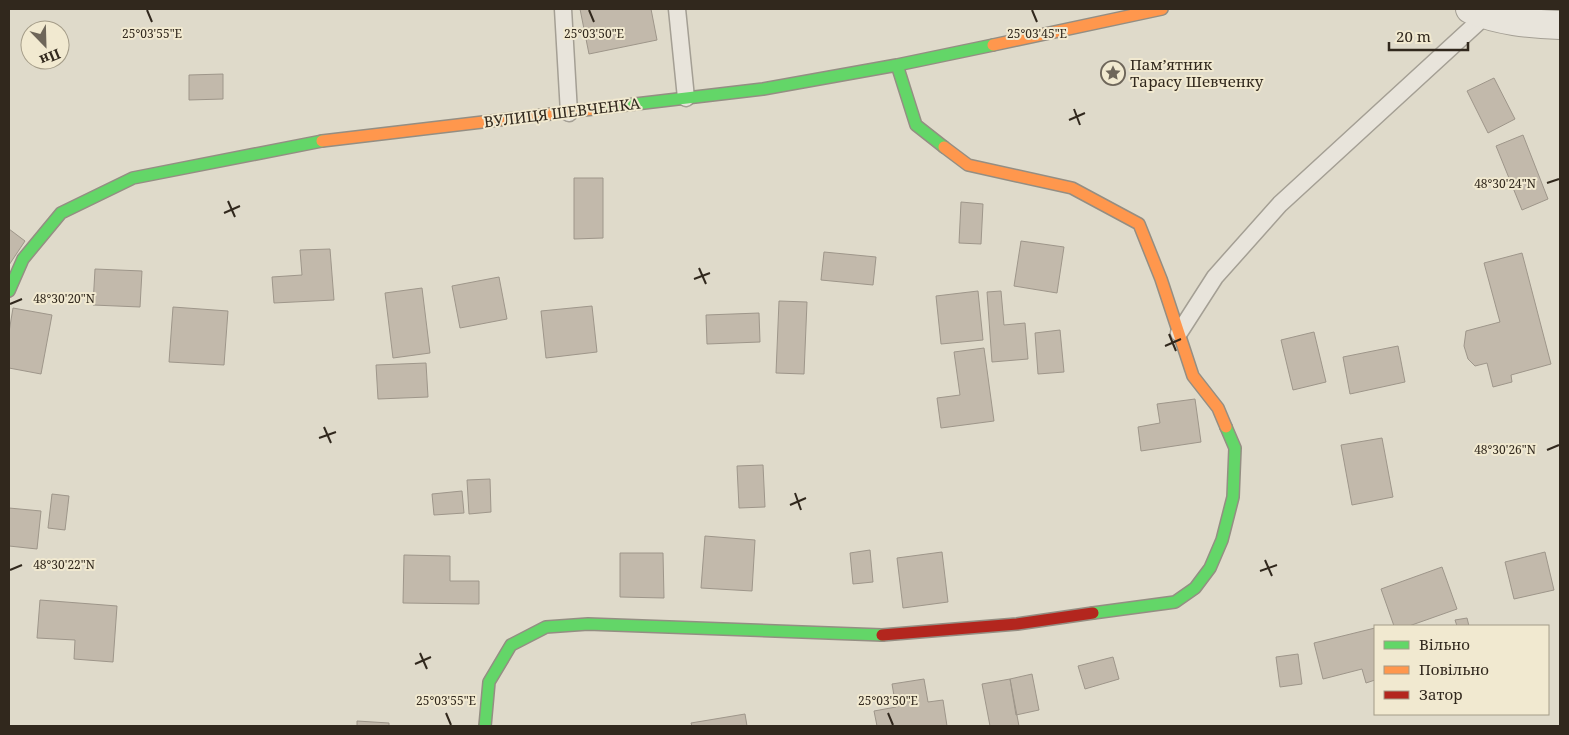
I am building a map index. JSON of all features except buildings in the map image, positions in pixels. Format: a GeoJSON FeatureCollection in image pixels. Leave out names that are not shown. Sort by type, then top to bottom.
{"type":"FeatureCollection","features":[{"type":"Feature","properties":{"kind":"street","name":"ВУЛИЦЯ ШЕВЧЕНКА"},"geometry":{"type":"LineString","coordinates":[[9,291],[23,260],[61,213],[133,178],[333,139],[763,89],[896,64],[1162,9]]}},
{"type":"Feature","properties":{"kind":"street"},"geometry":{"type":"LineString","coordinates":[[1478,12],[1527,24],[1560,25]]}},
{"type":"Feature","properties":{"kind":"street"},"geometry":{"type":"LineString","coordinates":[[486,726],[489,682],[511,645],[546,627],[588,624],[891,635],[1017,624],[1175,602],[1195,588],[1210,568],[1222,540],[1233,497],[1235,448],[1218,408],[1193,376],[1140,224],[1072,188],[968,165],[916,125],[896,64]]}},
{"type":"Feature","properties":{"kind":"lane"},"geometry":{"type":"LineString","coordinates":[[563,9],[569,112]]}},
{"type":"Feature","properties":{"kind":"lane"},"geometry":{"type":"LineString","coordinates":[[677,9],[686,98]]}},
{"type":"Feature","properties":{"kind":"lane"},"geometry":{"type":"LineString","coordinates":[[1179,333],[1215,277],[1280,204],[1478,12]]}},
{"type":"Feature","properties":{"kind":"traffic: fast"},"geometry":{"type":"LineString","coordinates":[[593,109],[763,89],[897,65],[993,45]]}},
{"type":"Feature","properties":{"kind":"traffic: fast"},"geometry":{"type":"LineString","coordinates":[[897,65],[916,125],[944,147]]}},
{"type":"Feature","properties":{"kind":"traffic: fast"},"geometry":{"type":"LineString","coordinates":[[9,291],[23,259],[61,213],[133,178],[322,141]]}},
{"type":"Feature","properties":{"kind":"traffic: fast"},"geometry":{"type":"LineString","coordinates":[[1093,613],[1175,602],[1195,588],[1210,568],[1222,540],[1233,497],[1235,448],[1226,427]]}},
{"type":"Feature","properties":{"kind":"traffic: fast"},"geometry":{"type":"LineString","coordinates":[[485,726],[489,682],[511,645],[546,627],[588,624],[882,635]]}},
{"type":"Feature","properties":{"kind":"traffic: slow"},"geometry":{"type":"LineString","coordinates":[[993,45],[1162,9]]}},
{"type":"Feature","properties":{"kind":"traffic: slow"},"geometry":{"type":"LineString","coordinates":[[322,141],[593,109]]}},
{"type":"Feature","properties":{"kind":"traffic: slow"},"geometry":{"type":"LineString","coordinates":[[944,147],[968,165],[1072,188],[1139,224],[1161,279],[1193,376],[1218,408],[1226,427]]}},
{"type":"Feature","properties":{"kind":"traffic: jam"},"geometry":{"type":"LineString","coordinates":[[882,635],[1017,624],[1093,613]]}},
{"type":"Feature","properties":{"kind":"place","name":"Пам’ятник Тарасу Шевченку"},"geometry":{"type":"Point","coordinates":[1113,73]}}]}
